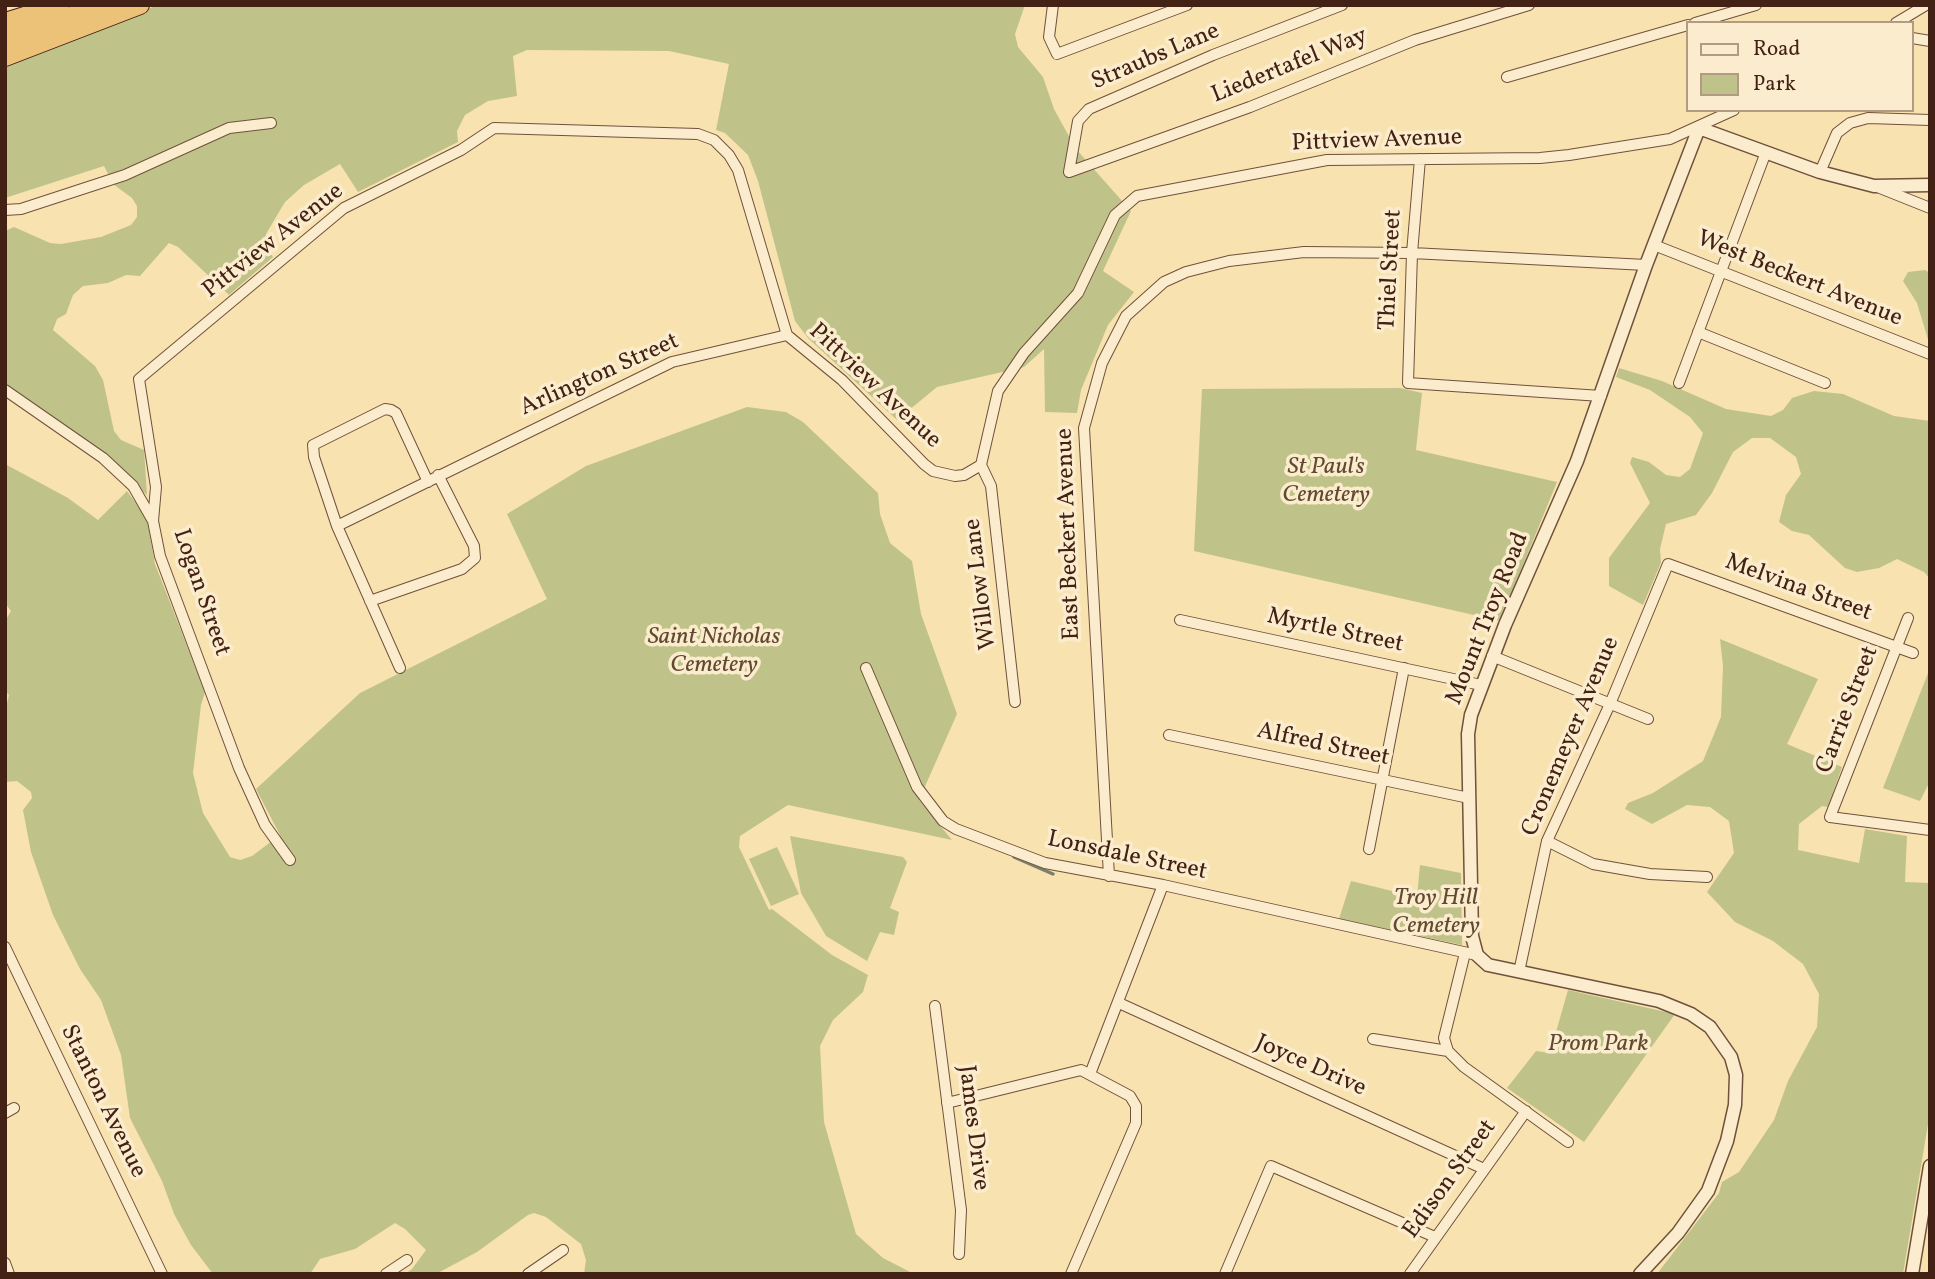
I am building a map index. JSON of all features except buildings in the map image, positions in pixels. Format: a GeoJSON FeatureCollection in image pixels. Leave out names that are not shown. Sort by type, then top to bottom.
{"type":"FeatureCollection","features":[{"type":"Feature","properties":{"kind":"highway"},"geometry":{"type":"LineString","coordinates":[[5,22],[60,5]]}},
{"type":"Feature","properties":{"kind":"highway"},"geometry":{"type":"LineString","coordinates":[[5,39],[103,5]]}},
{"type":"Feature","properties":{"kind":"highway"},"geometry":{"type":"LineString","coordinates":[[5,57],[140,5]]}},
{"type":"Feature","properties":{"kind":"street"},"geometry":{"type":"LineString","coordinates":[[1053,5],[1049,37],[1057,54],[1187,5]]}},
{"type":"Feature","properties":{"kind":"street","name":"Straubs Lane"},"geometry":{"type":"LineString","coordinates":[[1069,172],[1078,121],[1089,110],[1213,55],[1342,5]]}},
{"type":"Feature","properties":{"kind":"street","name":"Liedertafel Way"},"geometry":{"type":"LineString","coordinates":[[1069,172],[1250,107],[1415,40],[1529,5]]}},
{"type":"Feature","properties":{"kind":"street"},"geometry":{"type":"LineString","coordinates":[[1702,21],[1756,5]]}},
{"type":"Feature","properties":{"kind":"street"},"geometry":{"type":"LineString","coordinates":[[1898,21],[1926,5]]}},
{"type":"Feature","properties":{"kind":"street"},"geometry":{"type":"LineString","coordinates":[[1507,77],[1686,26]]}},
{"type":"Feature","properties":{"kind":"street"},"geometry":{"type":"LineString","coordinates":[[1699,128],[1730,112]]}},
{"type":"Feature","properties":{"kind":"street"},"geometry":{"type":"LineString","coordinates":[[1820,172],[1837,133],[1850,123],[1868,118],[1930,120]]}},
{"type":"Feature","properties":{"kind":"street"},"geometry":{"type":"LineString","coordinates":[[5,210],[21,209],[125,175],[229,128],[271,123]]}},
{"type":"Feature","properties":{"kind":"street","name":"Pittview Avenue"},"geometry":{"type":"LineString","coordinates":[[153,521],[156,488],[139,379],[344,208],[461,150],[494,128],[698,134],[714,140],[729,155],[738,170],[787,335],[842,380],[933,471],[964,475],[981,465],[999,391],[1024,353],[1078,293],[1115,215],[1137,196],[1326,160],[1559,156],[1670,139],[1699,128]]}},
{"type":"Feature","properties":{"kind":"street"},"geometry":{"type":"LineString","coordinates":[[1699,128],[1820,172],[1874,186],[1930,208]]}},
{"type":"Feature","properties":{"kind":"street","name":"Mount Troy Road"},"geometry":{"type":"LineString","coordinates":[[1471,954],[1468,734],[1481,685],[1577,461],[1646,265],[1699,128]]}},
{"type":"Feature","properties":{"kind":"street"},"geometry":{"type":"LineString","coordinates":[[1679,383],[1766,152]]}},
{"type":"Feature","properties":{"kind":"street","name":"Thiel Street"},"geometry":{"type":"LineString","coordinates":[[1420,159],[1412,253],[1408,383],[1601,396]]}},
{"type":"Feature","properties":{"kind":"street"},"geometry":{"type":"LineString","coordinates":[[1874,186],[1930,186]]}},
{"type":"Feature","properties":{"kind":"street","name":"West Beckert Avenue"},"geometry":{"type":"LineString","coordinates":[[1654,245],[1930,354]]}},
{"type":"Feature","properties":{"kind":"street","name":"East Beckert Avenue"},"geometry":{"type":"LineString","coordinates":[[1109,876],[1084,428],[1094,384],[1114,335],[1126,316],[1164,282],[1186,272],[1229,261],[1304,252],[1412,253],[1646,265]]}},
{"type":"Feature","properties":{"kind":"street"},"geometry":{"type":"LineString","coordinates":[[1698,332],[1825,383]]}},
{"type":"Feature","properties":{"kind":"street","name":"Arlington Street"},"geometry":{"type":"LineString","coordinates":[[337,526],[672,362],[787,335]]}},
{"type":"Feature","properties":{"kind":"street","name":"Logan Street"},"geometry":{"type":"LineString","coordinates":[[5,390],[103,458],[133,486],[153,521],[160,556],[239,768],[265,825],[290,860]]}},
{"type":"Feature","properties":{"kind":"street"},"geometry":{"type":"LineString","coordinates":[[400,668],[337,526],[313,457],[313,445],[385,409],[396,413],[428,482]]}},
{"type":"Feature","properties":{"kind":"street","name":"Willow Lane"},"geometry":{"type":"LineString","coordinates":[[981,465],[991,486],[1015,702]]}},
{"type":"Feature","properties":{"kind":"street"},"geometry":{"type":"LineString","coordinates":[[370,601],[462,569],[475,558],[474,546],[438,475]]}},
{"type":"Feature","properties":{"kind":"street","name":"Melvina Street"},"geometry":{"type":"LineString","coordinates":[[1668,564],[1913,653]]}},
{"type":"Feature","properties":{"kind":"street","name":"Cronemeyer Avenue"},"geometry":{"type":"LineString","coordinates":[[1519,972],[1548,841],[1610,704],[1668,564]]}},
{"type":"Feature","properties":{"kind":"street","name":"Carrie Street"},"geometry":{"type":"LineString","coordinates":[[1908,618],[1830,817],[1930,830]]}},
{"type":"Feature","properties":{"kind":"street","name":"Myrtle Street"},"geometry":{"type":"LineString","coordinates":[[1180,621],[1481,685]]}},
{"type":"Feature","properties":{"kind":"street"},"geometry":{"type":"LineString","coordinates":[[1492,656],[1648,719]]}},
{"type":"Feature","properties":{"kind":"street","name":"Lonsdale Street"},"geometry":{"type":"LineString","coordinates":[[866,668],[917,787],[943,821],[956,829],[1045,863],[1163,885],[1471,954]]}},
{"type":"Feature","properties":{"kind":"street"},"geometry":{"type":"LineString","coordinates":[[1369,849],[1404,668]]}},
{"type":"Feature","properties":{"kind":"street","name":"Alfred Street"},"geometry":{"type":"LineString","coordinates":[[1169,735],[1469,798]]}},
{"type":"Feature","properties":{"kind":"street"},"geometry":{"type":"LineString","coordinates":[[1548,841],[1593,864],[1650,874],[1707,877]]}},
{"type":"Feature","properties":{"kind":"street"},"geometry":{"type":"LineString","coordinates":[[1090,1074],[1163,885]]}},
{"type":"Feature","properties":{"kind":"street","name":"Stanton Avenue"},"geometry":{"type":"LineString","coordinates":[[5,947],[162,1274]]}},
{"type":"Feature","properties":{"kind":"street"},"geometry":{"type":"LineString","coordinates":[[1568,1142],[1464,1067],[1448,1051],[1444,1038],[1471,954],[1488,965],[1659,1001],[1691,1014],[1710,1027],[1731,1057],[1736,1075],[1735,1105],[1727,1141],[1708,1191],[1678,1233],[1640,1274]]}},
{"type":"Feature","properties":{"kind":"street","name":"Joyce Drive"},"geometry":{"type":"LineString","coordinates":[[1119,1003],[1484,1169]]}},
{"type":"Feature","properties":{"kind":"street","name":"James Drive"},"geometry":{"type":"LineString","coordinates":[[935,1006],[961,1210],[959,1254]]}},
{"type":"Feature","properties":{"kind":"street"},"geometry":{"type":"LineString","coordinates":[[1373,1039],[1448,1051]]}},
{"type":"Feature","properties":{"kind":"street"},"geometry":{"type":"LineString","coordinates":[[947,1103],[1081,1070],[1090,1074],[1097,1082],[1129,1097],[1136,1106],[1136,1123],[1071,1274]]}},
{"type":"Feature","properties":{"kind":"street","name":"Edison Street"},"geometry":{"type":"LineString","coordinates":[[1410,1274],[1526,1111]]}},
{"type":"Feature","properties":{"kind":"street"},"geometry":{"type":"LineString","coordinates":[[1225,1274],[1271,1166],[1436,1237]]}},
{"type":"Feature","properties":{"kind":"street"},"geometry":{"type":"LineString","coordinates":[[1912,1274],[1930,1166]]}},
{"type":"Feature","properties":{"kind":"street"},"geometry":{"type":"LineString","coordinates":[[528,1274],[563,1250]]}},
{"type":"Feature","properties":{"kind":"street"},"geometry":{"type":"LineString","coordinates":[[386,1274],[407,1260]]}},
{"type":"Feature","properties":{"kind":"street"},"geometry":{"type":"LineString","coordinates":[[5,1263],[9,1274]]}},
{"type":"Feature","properties":{"kind":"green space"},"geometry":{"type":"Polygon","coordinates":[[[158,5],[1025,5],[1015,34],[1018,47],[1043,77],[1054,109],[1076,149],[1131,211],[1103,271],[1134,292],[1108,325],[1081,390],[1077,413],[1045,412],[1044,349],[1024,367],[937,387],[897,420],[808,338],[795,321],[758,181],[748,155],[725,133],[716,130],[729,64],[669,51],[527,50],[513,56],[517,96],[488,101],[465,115],[457,131],[458,142],[358,192],[340,164],[304,185],[285,202],[266,234],[267,249],[273,257],[229,295],[178,247],[169,243],[140,276],[126,275],[108,283],[83,286],[73,295],[66,314],[57,319],[53,330],[95,366],[103,380],[114,431],[121,440],[144,450],[147,495],[98,448],[5,386],[5,231],[14,227],[50,243],[61,244],[101,237],[131,225],[137,217],[137,206],[132,198],[113,184],[104,166],[5,198],[5,65],[158,5]]]}},
{"type":"Feature","properties":{"kind":"green space"},"geometry":{"type":"Polygon","coordinates":[[[1925,270],[1930,273],[1930,346],[1917,303],[1903,281],[1908,272],[1925,270]]]}},
{"type":"Feature","properties":{"kind":"green space"},"geometry":{"type":"Polygon","coordinates":[[[1619,368],[1662,381],[1726,409],[1771,416],[1783,410],[1792,398],[1814,391],[1843,394],[1894,416],[1930,421],[1930,579],[1924,572],[1897,559],[1879,568],[1857,572],[1845,568],[1809,535],[1792,531],[1779,522],[1786,495],[1801,474],[1796,457],[1770,438],[1752,438],[1733,452],[1712,493],[1696,515],[1666,524],[1660,549],[1661,563],[1643,605],[1609,586],[1609,558],[1650,503],[1630,463],[1632,457],[1649,462],[1666,475],[1680,477],[1690,469],[1703,433],[1690,417],[1650,390],[1616,377],[1619,368]]]}},
{"type":"Feature","properties":{"kind":"green space","name":"St Paul's Cemetery"},"geometry":{"type":"Polygon","coordinates":[[[1400,388],[1422,393],[1416,450],[1557,482],[1500,621],[1194,551],[1202,389],[1400,388]]]}},
{"type":"Feature","properties":{"kind":"green space","name":"Saint Nicholas Cemetery"},"geometry":{"type":"Polygon","coordinates":[[[747,407],[786,412],[803,422],[878,493],[880,514],[890,543],[912,561],[921,614],[957,714],[919,800],[952,840],[788,805],[740,836],[739,847],[769,910],[772,909],[832,955],[868,975],[863,992],[833,1020],[820,1046],[824,1122],[856,1234],[883,1258],[914,1274],[584,1274],[586,1260],[581,1244],[546,1217],[534,1213],[477,1252],[436,1274],[405,1274],[426,1250],[395,1223],[355,1249],[320,1259],[310,1274],[213,1274],[191,1245],[174,1214],[162,1181],[130,1118],[121,1055],[101,1000],[80,969],[53,915],[31,852],[23,810],[32,798],[31,792],[17,781],[5,782],[5,711],[9,695],[5,690],[5,621],[11,611],[5,603],[5,464],[68,498],[98,520],[127,491],[147,519],[155,564],[205,692],[193,773],[203,813],[230,857],[240,860],[252,856],[280,835],[256,789],[360,693],[547,599],[507,514],[586,466],[747,407]]]}},
{"type":"Feature","properties":{"kind":"green space"},"geometry":{"type":"Polygon","coordinates":[[[1720,639],[1818,679],[1787,744],[1842,767],[1828,807],[1822,806],[1799,824],[1798,850],[1859,863],[1865,829],[1907,836],[1905,882],[1930,883],[1930,1112],[1903,1274],[1657,1274],[1719,1193],[1722,1182],[1739,1172],[1774,1120],[1788,1081],[1817,1027],[1819,994],[1803,964],[1773,941],[1735,922],[1707,892],[1734,853],[1729,821],[1710,807],[1687,805],[1652,824],[1625,809],[1628,803],[1653,793],[1703,761],[1721,717],[1723,666],[1720,639]]]}},
{"type":"Feature","properties":{"kind":"green space"},"geometry":{"type":"Polygon","coordinates":[[[1930,668],[1930,781],[1920,801],[1883,788],[1930,668]]]}},
{"type":"Feature","properties":{"kind":"green space"},"geometry":{"type":"Polygon","coordinates":[[[790,836],[903,857],[907,862],[890,908],[899,912],[894,935],[880,932],[867,961],[826,936],[801,893],[790,836]]]}},
{"type":"Feature","properties":{"kind":"green space"},"geometry":{"type":"Polygon","coordinates":[[[777,847],[799,894],[771,906],[749,859],[777,847]]]}},
{"type":"Feature","properties":{"kind":"green space","name":"Troy Hill Cemetery"},"geometry":{"type":"Polygon","coordinates":[[[1420,865],[1461,873],[1462,945],[1339,919],[1351,881],[1417,897],[1420,865]]]}},
{"type":"Feature","properties":{"kind":"green space","name":"Prom Park"},"geometry":{"type":"Polygon","coordinates":[[[1568,990],[1675,1014],[1584,1142],[1507,1088],[1536,1051],[1550,1053],[1568,990]]]}},
{"type":"Feature","properties":{"kind":"waterway"},"geometry":{"type":"LineString","coordinates":[[1014,857],[1053,874]]}}]}
